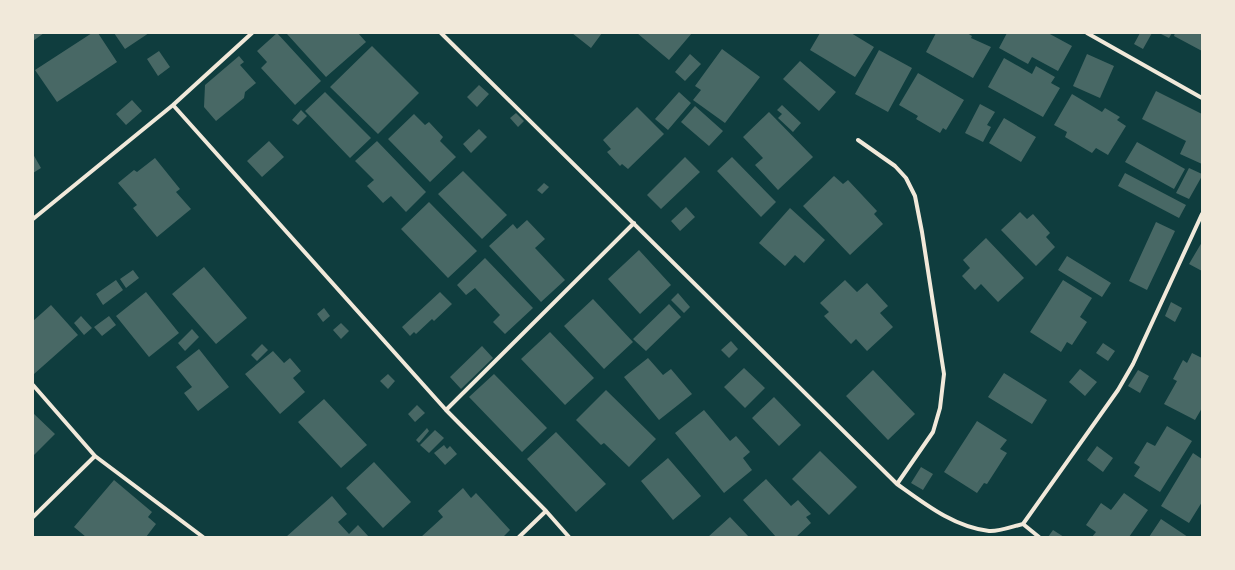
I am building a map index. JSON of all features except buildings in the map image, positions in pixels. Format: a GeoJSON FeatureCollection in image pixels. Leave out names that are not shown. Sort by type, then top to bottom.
{"type":"FeatureCollection","features":[{"type":"Feature","properties":{"kind":"street"},"geometry":{"type":"LineString","coordinates":[[33,219],[173,105],[252,33]]}},
{"type":"Feature","properties":{"kind":"street"},"geometry":{"type":"LineString","coordinates":[[441,33],[897,484],[937,512],[959,524],[991,532],[1022,524],[1118,390],[1133,364],[1202,214]]}},
{"type":"Feature","properties":{"kind":"street"},"geometry":{"type":"LineString","coordinates":[[1086,33],[1202,98]]}},
{"type":"Feature","properties":{"kind":"street"},"geometry":{"type":"LineString","coordinates":[[173,105],[446,410],[546,511],[569,537]]}},
{"type":"Feature","properties":{"kind":"street"},"geometry":{"type":"LineString","coordinates":[[858,140],[895,166],[906,178],[915,196],[944,366],[940,408],[933,432],[897,484]]}},
{"type":"Feature","properties":{"kind":"street"},"geometry":{"type":"LineString","coordinates":[[446,410],[634,223]]}},
{"type":"Feature","properties":{"kind":"street"},"geometry":{"type":"LineString","coordinates":[[33,385],[95,456],[203,537]]}},
{"type":"Feature","properties":{"kind":"street"},"geometry":{"type":"LineString","coordinates":[[33,517],[95,456]]}},
{"type":"Feature","properties":{"kind":"street"},"geometry":{"type":"LineString","coordinates":[[519,537],[546,511]]}},
{"type":"Feature","properties":{"kind":"street"},"geometry":{"type":"LineString","coordinates":[[1022,524],[1039,537]]}}]}
